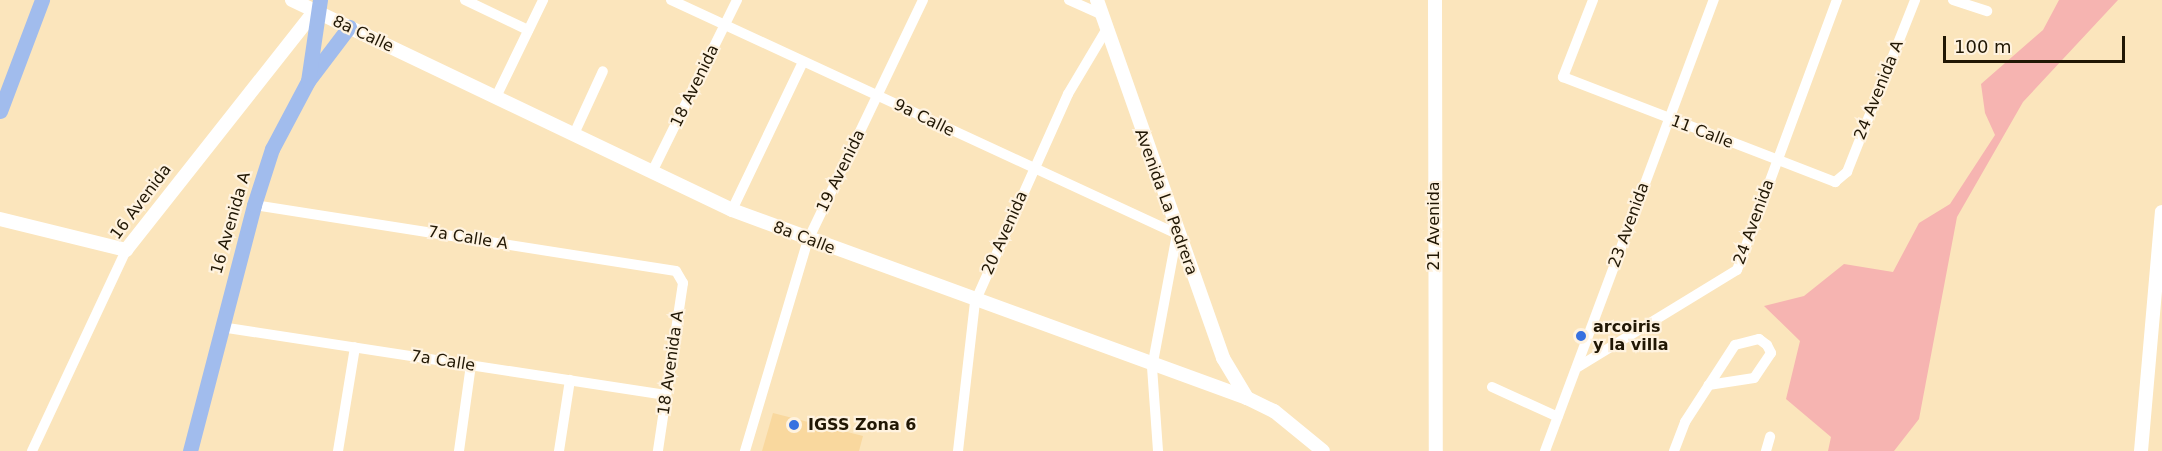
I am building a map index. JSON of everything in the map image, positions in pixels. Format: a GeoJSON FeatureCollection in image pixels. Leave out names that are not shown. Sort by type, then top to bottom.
{"type":"FeatureCollection","features":[{"type":"Feature","properties":{"kind":"main road"},"geometry":{"type":"LineString","coordinates":[[0,111],[42,0]]}},
{"type":"Feature","properties":{"kind":"main road","name":"16 Avenida A"},"geometry":{"type":"LineString","coordinates":[[190,451],[254,205],[273,149],[308,81],[317,5]]}},
{"type":"Feature","properties":{"kind":"main road"},"geometry":{"type":"LineString","coordinates":[[308,81],[349,27]]}},
{"type":"Feature","properties":{"kind":"street","name":"8a Calle"},"geometry":{"type":"LineString","coordinates":[[292,0],[317,5],[349,27],[732,210],[1152,367],[1247,398],[1274,411],[1323,451]]}},
{"type":"Feature","properties":{"kind":"street"},"geometry":{"type":"LineString","coordinates":[[465,0],[528,30]]}},
{"type":"Feature","properties":{"kind":"street"},"geometry":{"type":"LineString","coordinates":[[496,97],[543,0]]}},
{"type":"Feature","properties":{"kind":"street","name":"9a Calle"},"geometry":{"type":"LineString","coordinates":[[671,0],[1032,170],[1178,234]]}},
{"type":"Feature","properties":{"kind":"street","name":"18 Avenida"},"geometry":{"type":"LineString","coordinates":[[652,172],[737,0]]}},
{"type":"Feature","properties":{"kind":"street","name":"19 Avenida"},"geometry":{"type":"LineString","coordinates":[[745,451],[808,240],[923,0]]}},
{"type":"Feature","properties":{"kind":"street"},"geometry":{"type":"LineString","coordinates":[[1069,0],[1101,15]]}},
{"type":"Feature","properties":{"kind":"street","name":"Avenida La Pedrera"},"geometry":{"type":"LineString","coordinates":[[1097,0],[1105,32],[1231,378],[1247,398]]}},
{"type":"Feature","properties":{"kind":"street","name":"21 Avenida"},"geometry":{"type":"LineString","coordinates":[[1436,0],[1436,451]]}},
{"type":"Feature","properties":{"kind":"street","name":"11 Calle"},"geometry":{"type":"LineString","coordinates":[[1593,0],[1563,78],[1776,161],[1843,181]]}},
{"type":"Feature","properties":{"kind":"street","name":"23 Avenida"},"geometry":{"type":"LineString","coordinates":[[1545,451],[1713,0]]}},
{"type":"Feature","properties":{"kind":"street","name":"24 Avenida"},"geometry":{"type":"LineString","coordinates":[[1578,367],[1731,278],[1837,0]]}},
{"type":"Feature","properties":{"kind":"street","name":"24 Avenida A"},"geometry":{"type":"LineString","coordinates":[[1843,181],[1915,0]]}},
{"type":"Feature","properties":{"kind":"street"},"geometry":{"type":"LineString","coordinates":[[1953,0],[1987,11]]}},
{"type":"Feature","properties":{"kind":"street","name":"16 Avenida"},"geometry":{"type":"LineString","coordinates":[[32,451],[126,250],[317,5]]}},
{"type":"Feature","properties":{"kind":"street","name":"20 Avenida"},"geometry":{"type":"LineString","coordinates":[[957,451],[975,302],[1032,170],[1068,94],[1105,32]]}},
{"type":"Feature","properties":{"kind":"street"},"geometry":{"type":"LineString","coordinates":[[732,210],[803,62]]}},
{"type":"Feature","properties":{"kind":"street"},"geometry":{"type":"LineString","coordinates":[[574,134],[603,71]]}},
{"type":"Feature","properties":{"kind":"street","name":"7a Calle A"},"geometry":{"type":"LineString","coordinates":[[254,205],[681,276]]}},
{"type":"Feature","properties":{"kind":"street"},"geometry":{"type":"LineString","coordinates":[[2141,451],[2162,212]]}},
{"type":"Feature","properties":{"kind":"street"},"geometry":{"type":"LineString","coordinates":[[0,219],[126,250]]}},
{"type":"Feature","properties":{"kind":"street"},"geometry":{"type":"LineString","coordinates":[[1158,451],[1152,367],[1178,234]]}},
{"type":"Feature","properties":{"kind":"street","name":"18 Avenida A"},"geometry":{"type":"LineString","coordinates":[[658,451],[681,276]]}},
{"type":"Feature","properties":{"kind":"street","name":"7a Calle"},"geometry":{"type":"LineString","coordinates":[[221,327],[666,395]]}},
{"type":"Feature","properties":{"kind":"street"},"geometry":{"type":"LineString","coordinates":[[1674,451],[1709,385],[1735,345],[1759,339],[1767,345],[1771,354],[1754,378],[1709,385]]}},
{"type":"Feature","properties":{"kind":"street"},"geometry":{"type":"LineString","coordinates":[[338,451],[355,347]]}},
{"type":"Feature","properties":{"kind":"street"},"geometry":{"type":"LineString","coordinates":[[459,451],[471,365]]}},
{"type":"Feature","properties":{"kind":"street"},"geometry":{"type":"LineString","coordinates":[[559,451],[570,380]]}},
{"type":"Feature","properties":{"kind":"street"},"geometry":{"type":"LineString","coordinates":[[1492,387],[1558,417]]}},
{"type":"Feature","properties":{"kind":"street"},"geometry":{"type":"LineString","coordinates":[[1766,451],[1770,437]]}},
{"type":"Feature","properties":{"kind":"shaded area"},"geometry":{"type":"Polygon","coordinates":[[[2059,0],[2118,0],[2023,102],[1957,217],[1919,419],[1894,451],[1828,451],[1831,437],[1786,399],[1800,341],[1764,306],[1804,296],[1844,264],[1893,272],[1919,223],[1950,204],[1995,135],[1985,113],[1981,84],[2043,30],[2059,0]]]}},
{"type":"Feature","properties":{"kind":"shaded area","name":"IGSS Zona 6"},"geometry":{"type":"Polygon","coordinates":[[[773,413],[863,436],[859,451],[762,451],[773,413]]]}},
{"type":"Feature","properties":{"kind":"place","name":"arcoiris y la villa"},"geometry":{"type":"Point","coordinates":[1581,336]}},
{"type":"Feature","properties":{"kind":"place","name":"IGSS Zona 6"},"geometry":{"type":"Point","coordinates":[794,425]}}]}
